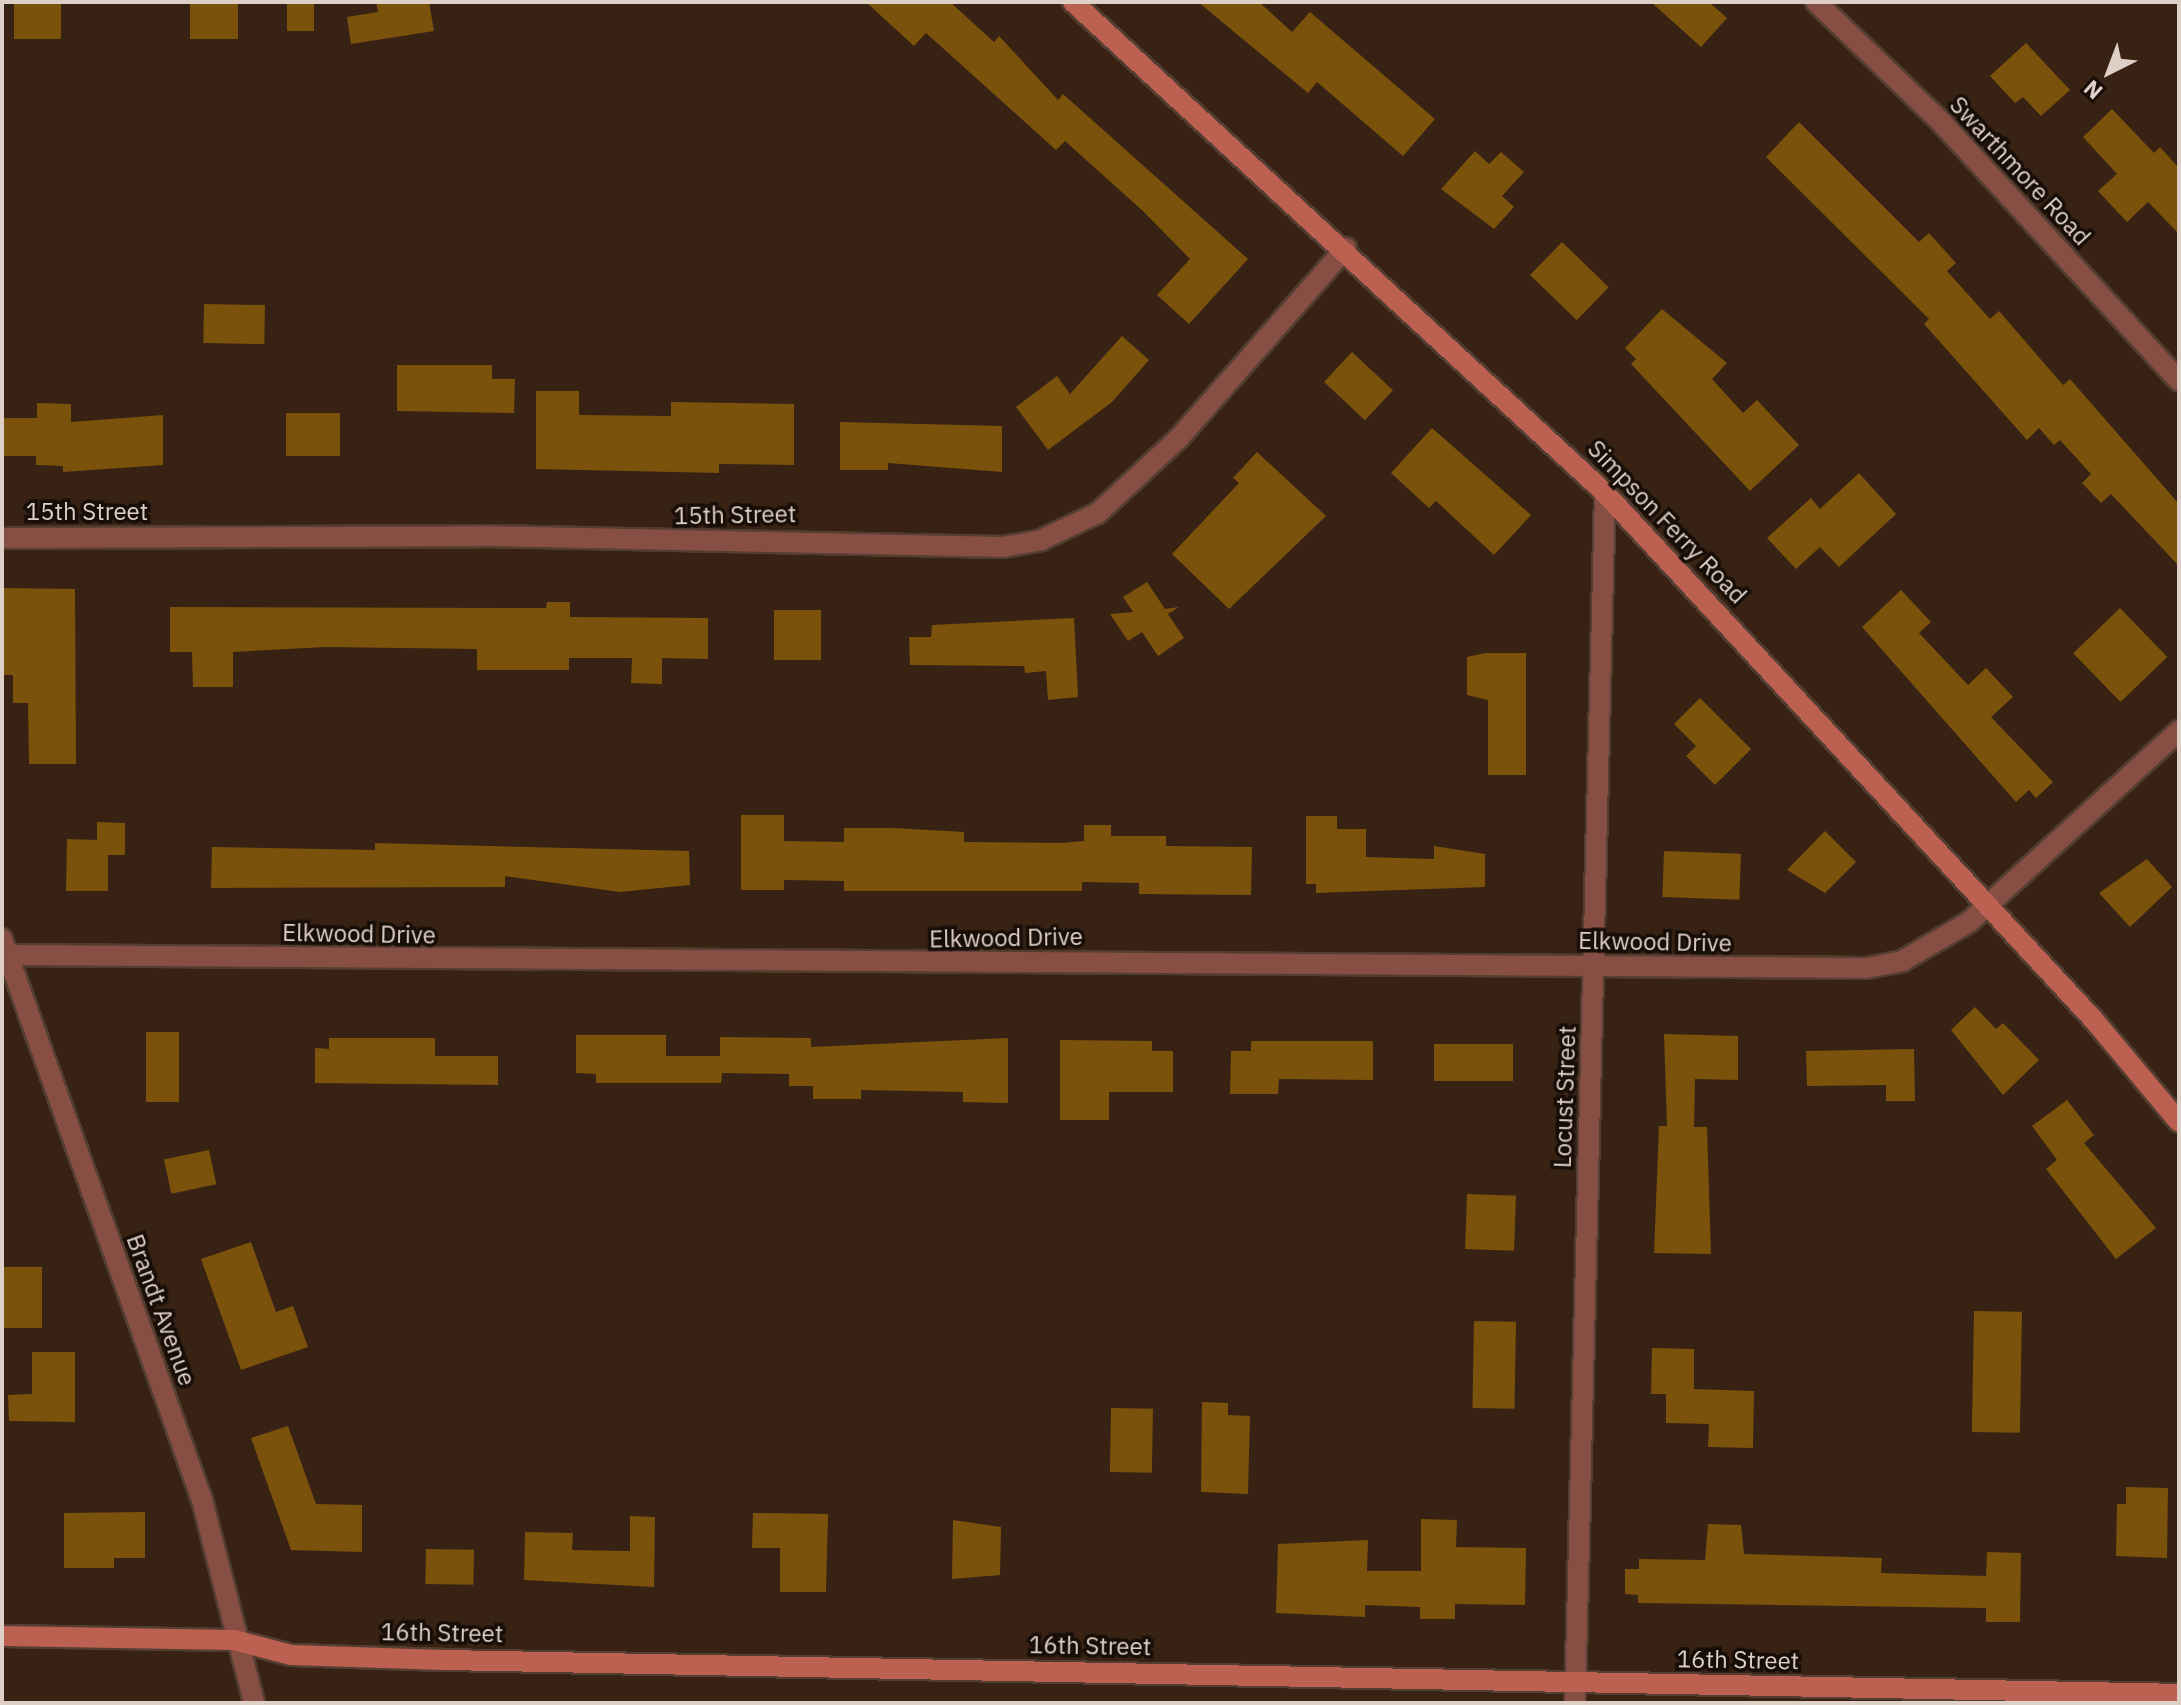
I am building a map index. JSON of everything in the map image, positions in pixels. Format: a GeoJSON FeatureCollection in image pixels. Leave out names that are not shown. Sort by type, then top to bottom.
{"type":"FeatureCollection","features":[{"type":"Feature","properties":{"kind":"street","name":"Simpson Ferry Road"},"geometry":{"type":"LineString","coordinates":[[1073,2],[1346,248],[1605,493],[1989,906],[2179,1122]]}},
{"type":"Feature","properties":{"kind":"street","name":"Swarthmore Road"},"geometry":{"type":"LineString","coordinates":[[1816,2],[1942,123],[2179,381]]}},
{"type":"Feature","properties":{"kind":"street","name":"15th Street"},"geometry":{"type":"LineString","coordinates":[[2,538],[485,536],[1003,547],[1041,540],[1098,513],[1179,438],[1346,248]]}},
{"type":"Feature","properties":{"kind":"street","name":"Locust Street"},"geometry":{"type":"LineString","coordinates":[[1575,1703],[1570,1682],[1595,966],[1605,493]]}},
{"type":"Feature","properties":{"kind":"street","name":"Elkwood Drive"},"geometry":{"type":"LineString","coordinates":[[5,947],[1867,968],[1902,961],[1989,906],[2179,731]]}},
{"type":"Feature","properties":{"kind":"street","name":"Brandt Avenue"},"geometry":{"type":"LineString","coordinates":[[5,947],[202,1500],[234,1640],[254,1703]]}},
{"type":"Feature","properties":{"kind":"street","name":"16th Street"},"geometry":{"type":"LineString","coordinates":[[2,1636],[234,1640],[291,1655],[445,1660],[2179,1694]]}},
{"type":"Feature","properties":{"kind":"building"},"geometry":{"type":"Polygon","coordinates":[[[14,2],[61,2],[61,39],[14,39],[14,2]]]}},
{"type":"Feature","properties":{"kind":"building"},"geometry":{"type":"Polygon","coordinates":[[[190,2],[238,2],[238,39],[190,39],[190,2]]]}},
{"type":"Feature","properties":{"kind":"building"},"geometry":{"type":"Polygon","coordinates":[[[287,2],[314,2],[314,31],[287,31],[287,2]]]}},
{"type":"Feature","properties":{"kind":"building"},"geometry":{"type":"Polygon","coordinates":[[[376,2],[429,2],[434,31],[351,44],[347,17],[378,12],[376,2]]]}},
{"type":"Feature","properties":{"kind":"building"},"geometry":{"type":"Polygon","coordinates":[[[866,2],[950,2],[994,42],[999,36],[1058,100],[1063,94],[1248,259],[1189,324],[1157,295],[1190,259],[1144,212],[1065,141],[1056,150],[926,33],[914,46],[866,2]]]}},
{"type":"Feature","properties":{"kind":"building"},"geometry":{"type":"Polygon","coordinates":[[[1198,2],[1259,2],[1292,32],[1310,12],[1435,119],[1403,156],[1317,82],[1308,93],[1198,2]]]}},
{"type":"Feature","properties":{"kind":"building"},"geometry":{"type":"Polygon","coordinates":[[[1651,2],[1709,2],[1727,18],[1701,47],[1651,2]]]}},
{"type":"Feature","properties":{"kind":"building"},"geometry":{"type":"Polygon","coordinates":[[[2026,43],[2070,90],[2041,116],[2023,97],[2015,103],[1990,76],[2026,43]]]}},
{"type":"Feature","properties":{"kind":"building"},"geometry":{"type":"Polygon","coordinates":[[[2112,109],[2154,153],[2160,147],[2179,168],[2179,234],[2148,202],[2127,222],[2098,191],[2117,174],[2083,137],[2112,109]]]}},
{"type":"Feature","properties":{"kind":"building"},"geometry":{"type":"Polygon","coordinates":[[[1799,122],[1919,242],[1929,233],[1956,263],[1947,271],[1990,319],[1999,311],[2063,385],[2070,379],[2179,504],[2179,566],[2111,494],[2101,503],[2082,483],[2091,474],[2060,440],[2054,445],[2039,428],[2027,440],[1924,324],[1929,319],[1766,157],[1799,122]]]}},
{"type":"Feature","properties":{"kind":"building"},"geometry":{"type":"Polygon","coordinates":[[[1475,151],[1489,164],[1501,152],[1524,172],[1502,196],[1514,207],[1494,229],[1441,189],[1475,151]]]}},
{"type":"Feature","properties":{"kind":"building"},"geometry":{"type":"Polygon","coordinates":[[[1562,242],[1609,287],[1577,320],[1530,275],[1562,242]]]}},
{"type":"Feature","properties":{"kind":"building"},"geometry":{"type":"Polygon","coordinates":[[[204,304],[265,305],[264,344],[203,343],[204,304]]]}},
{"type":"Feature","properties":{"kind":"building"},"geometry":{"type":"Polygon","coordinates":[[[1662,309],[1727,363],[1712,379],[1743,413],[1757,400],[1799,445],[1750,491],[1631,364],[1636,359],[1625,348],[1662,309]]]}},
{"type":"Feature","properties":{"kind":"building"},"geometry":{"type":"Polygon","coordinates":[[[1122,336],[1149,360],[1112,402],[1048,450],[1016,407],[1057,376],[1070,394],[1122,336]]]}},
{"type":"Feature","properties":{"kind":"building"},"geometry":{"type":"Polygon","coordinates":[[[1352,352],[1393,390],[1365,420],[1324,382],[1352,352]]]}},
{"type":"Feature","properties":{"kind":"building"},"geometry":{"type":"Polygon","coordinates":[[[397,365],[492,365],[492,379],[515,379],[514,413],[397,411],[397,365]]]}},
{"type":"Feature","properties":{"kind":"building"},"geometry":{"type":"Polygon","coordinates":[[[536,391],[579,391],[579,415],[671,416],[671,402],[794,404],[794,465],[719,464],[719,473],[536,469],[536,391]]]}},
{"type":"Feature","properties":{"kind":"building"},"geometry":{"type":"Polygon","coordinates":[[[37,403],[71,404],[71,422],[163,415],[163,465],[63,472],[63,466],[36,465],[36,456],[2,456],[2,418],[37,418],[37,403]]]}},
{"type":"Feature","properties":{"kind":"building"},"geometry":{"type":"Polygon","coordinates":[[[286,413],[340,413],[340,456],[286,456],[286,413]]]}},
{"type":"Feature","properties":{"kind":"building"},"geometry":{"type":"Polygon","coordinates":[[[840,422],[1002,426],[1002,472],[888,463],[888,470],[840,470],[840,422]]]}},
{"type":"Feature","properties":{"kind":"building"},"geometry":{"type":"Polygon","coordinates":[[[1432,428],[1531,515],[1494,555],[1436,501],[1429,508],[1391,473],[1432,428]]]}},
{"type":"Feature","properties":{"kind":"building"},"geometry":{"type":"Polygon","coordinates":[[[1257,452],[1326,516],[1229,609],[1172,554],[1239,483],[1233,478],[1257,452]]]}},
{"type":"Feature","properties":{"kind":"building"},"geometry":{"type":"Polygon","coordinates":[[[1859,473],[1896,514],[1839,567],[1820,547],[1796,569],[1767,538],[1811,498],[1820,509],[1859,473]]]}},
{"type":"Feature","properties":{"kind":"building"},"geometry":{"type":"Polygon","coordinates":[[[1147,582],[1165,609],[1179,607],[1168,614],[1184,638],[1158,656],[1142,632],[1128,641],[1110,614],[1133,612],[1123,597],[1147,582]]]}},
{"type":"Feature","properties":{"kind":"building"},"geometry":{"type":"Polygon","coordinates":[[[2,588],[75,589],[76,764],[29,764],[28,703],[13,703],[13,675],[2,675],[2,588]]]}},
{"type":"Feature","properties":{"kind":"building"},"geometry":{"type":"Polygon","coordinates":[[[1901,590],[1931,622],[1919,633],[1968,685],[1986,668],[2013,697],[1991,717],[2053,782],[2036,798],[2029,790],[2016,802],[1862,627],[1901,590]]]}},
{"type":"Feature","properties":{"kind":"building"},"geometry":{"type":"Polygon","coordinates":[[[547,602],[570,602],[570,617],[708,618],[708,659],[662,658],[662,684],[631,683],[632,658],[569,658],[569,670],[477,670],[477,649],[326,647],[233,652],[233,687],[193,687],[192,652],[170,652],[170,607],[546,608],[547,602]]]}},
{"type":"Feature","properties":{"kind":"building"},"geometry":{"type":"Polygon","coordinates":[[[2120,608],[2167,657],[2120,702],[2073,653],[2120,608]]]}},
{"type":"Feature","properties":{"kind":"building"},"geometry":{"type":"Polygon","coordinates":[[[774,610],[821,610],[821,660],[774,660],[774,610]]]}},
{"type":"Feature","properties":{"kind":"building"},"geometry":{"type":"Polygon","coordinates":[[[1074,618],[1078,697],[1048,700],[1046,671],[1025,673],[1024,666],[910,665],[909,637],[931,637],[932,625],[1074,618]]]}},
{"type":"Feature","properties":{"kind":"building"},"geometry":{"type":"Polygon","coordinates":[[[1486,653],[1526,653],[1526,775],[1488,775],[1488,700],[1467,695],[1467,657],[1486,653]]]}},
{"type":"Feature","properties":{"kind":"building"},"geometry":{"type":"Polygon","coordinates":[[[1700,698],[1751,749],[1715,785],[1686,756],[1696,746],[1674,724],[1700,698]]]}},
{"type":"Feature","properties":{"kind":"building"},"geometry":{"type":"Polygon","coordinates":[[[741,815],[784,815],[784,841],[844,842],[844,828],[893,828],[964,832],[964,842],[1062,843],[1084,841],[1084,825],[1111,825],[1111,836],[1166,836],[1166,846],[1252,847],[1251,895],[1139,894],[1139,883],[1082,882],[1082,891],[844,891],[844,881],[784,880],[784,890],[741,890],[741,815]]]}},
{"type":"Feature","properties":{"kind":"building"},"geometry":{"type":"Polygon","coordinates":[[[1306,816],[1337,816],[1337,829],[1366,829],[1366,857],[1434,859],[1434,846],[1485,854],[1485,887],[1316,893],[1316,884],[1306,884],[1306,816]]]}},
{"type":"Feature","properties":{"kind":"building"},"geometry":{"type":"Polygon","coordinates":[[[97,822],[125,823],[125,855],[108,855],[108,891],[66,891],[67,839],[97,840],[97,822]]]}},
{"type":"Feature","properties":{"kind":"building"},"geometry":{"type":"Polygon","coordinates":[[[1825,831],[1856,862],[1825,893],[1787,870],[1825,831]]]}},
{"type":"Feature","properties":{"kind":"building"},"geometry":{"type":"Polygon","coordinates":[[[375,843],[689,851],[690,885],[620,892],[505,876],[505,887],[211,888],[212,847],[375,850],[375,843]]]}},
{"type":"Feature","properties":{"kind":"building"},"geometry":{"type":"Polygon","coordinates":[[[1664,851],[1741,854],[1739,900],[1662,897],[1664,851]]]}},
{"type":"Feature","properties":{"kind":"building"},"geometry":{"type":"Polygon","coordinates":[[[2147,859],[2172,887],[2130,927],[2099,893],[2147,859]]]}},
{"type":"Feature","properties":{"kind":"building"},"geometry":{"type":"Polygon","coordinates":[[[1975,1007],[1996,1029],[2003,1023],[2039,1060],[2003,1095],[1951,1030],[1975,1007]]]}},
{"type":"Feature","properties":{"kind":"building"},"geometry":{"type":"Polygon","coordinates":[[[146,1032],[179,1032],[179,1102],[146,1102],[146,1032]]]}},
{"type":"Feature","properties":{"kind":"building"},"geometry":{"type":"Polygon","coordinates":[[[1664,1034],[1738,1036],[1738,1080],[1695,1079],[1694,1127],[1707,1127],[1711,1254],[1654,1253],[1659,1126],[1667,1126],[1664,1034]]]}},
{"type":"Feature","properties":{"kind":"building"},"geometry":{"type":"Polygon","coordinates":[[[576,1035],[666,1035],[666,1056],[720,1056],[720,1037],[811,1038],[811,1047],[1008,1038],[1008,1103],[963,1102],[963,1092],[861,1090],[861,1099],[813,1099],[813,1086],[789,1086],[789,1074],[722,1073],[721,1083],[596,1083],[596,1074],[576,1073],[576,1035]]]}},
{"type":"Feature","properties":{"kind":"building"},"geometry":{"type":"Polygon","coordinates":[[[329,1038],[435,1038],[435,1056],[498,1056],[498,1085],[315,1083],[315,1048],[329,1049],[329,1038]]]}},
{"type":"Feature","properties":{"kind":"building"},"geometry":{"type":"Polygon","coordinates":[[[1060,1040],[1152,1041],[1152,1051],[1173,1051],[1173,1092],[1109,1092],[1109,1120],[1060,1120],[1060,1040]]]}},
{"type":"Feature","properties":{"kind":"building"},"geometry":{"type":"Polygon","coordinates":[[[1251,1041],[1373,1041],[1373,1080],[1279,1079],[1278,1094],[1230,1094],[1231,1051],[1251,1051],[1251,1041]]]}},
{"type":"Feature","properties":{"kind":"building"},"geometry":{"type":"Polygon","coordinates":[[[1434,1044],[1513,1044],[1513,1081],[1434,1081],[1434,1044]]]}},
{"type":"Feature","properties":{"kind":"building"},"geometry":{"type":"Polygon","coordinates":[[[1914,1049],[1915,1101],[1886,1101],[1886,1085],[1807,1086],[1806,1051],[1914,1049]]]}},
{"type":"Feature","properties":{"kind":"building"},"geometry":{"type":"Polygon","coordinates":[[[2067,1100],[2094,1135],[2084,1143],[2156,1228],[2116,1259],[2046,1169],[2057,1160],[2032,1126],[2067,1100]]]}},
{"type":"Feature","properties":{"kind":"building"},"geometry":{"type":"Polygon","coordinates":[[[209,1150],[216,1184],[171,1194],[164,1160],[209,1150]]]}},
{"type":"Feature","properties":{"kind":"building"},"geometry":{"type":"Polygon","coordinates":[[[1467,1194],[1516,1196],[1514,1251],[1465,1249],[1467,1194]]]}},
{"type":"Feature","properties":{"kind":"building"},"geometry":{"type":"Polygon","coordinates":[[[251,1242],[276,1312],[293,1306],[308,1347],[241,1370],[201,1259],[251,1242]]]}},
{"type":"Feature","properties":{"kind":"building"},"geometry":{"type":"Polygon","coordinates":[[[2,1267],[42,1267],[42,1328],[2,1328],[2,1267]]]}},
{"type":"Feature","properties":{"kind":"building"},"geometry":{"type":"Polygon","coordinates":[[[1974,1311],[2022,1312],[2020,1433],[1972,1432],[1974,1311]]]}},
{"type":"Feature","properties":{"kind":"building"},"geometry":{"type":"Polygon","coordinates":[[[1474,1321],[1516,1322],[1514,1409],[1472,1408],[1474,1321]]]}},
{"type":"Feature","properties":{"kind":"building"},"geometry":{"type":"Polygon","coordinates":[[[1652,1348],[1694,1349],[1694,1389],[1754,1391],[1753,1448],[1708,1447],[1709,1424],[1666,1423],[1666,1394],[1651,1394],[1652,1348]]]}},
{"type":"Feature","properties":{"kind":"building"},"geometry":{"type":"Polygon","coordinates":[[[32,1352],[75,1352],[75,1422],[9,1421],[8,1395],[32,1394],[32,1352]]]}},
{"type":"Feature","properties":{"kind":"building"},"geometry":{"type":"Polygon","coordinates":[[[1202,1402],[1228,1403],[1228,1415],[1250,1416],[1248,1494],[1201,1492],[1202,1402]]]}},
{"type":"Feature","properties":{"kind":"building"},"geometry":{"type":"Polygon","coordinates":[[[1111,1408],[1153,1409],[1152,1473],[1110,1472],[1111,1408]]]}},
{"type":"Feature","properties":{"kind":"building"},"geometry":{"type":"Polygon","coordinates":[[[288,1426],[316,1504],[362,1505],[362,1552],[291,1550],[251,1438],[288,1426]]]}},
{"type":"Feature","properties":{"kind":"building"},"geometry":{"type":"Polygon","coordinates":[[[2126,1487],[2168,1488],[2167,1558],[2116,1556],[2117,1504],[2126,1504],[2126,1487]]]}},
{"type":"Feature","properties":{"kind":"building"},"geometry":{"type":"Polygon","coordinates":[[[145,1512],[145,1558],[114,1558],[114,1568],[64,1568],[64,1513],[145,1512]]]}},
{"type":"Feature","properties":{"kind":"building"},"geometry":{"type":"Polygon","coordinates":[[[753,1513],[828,1514],[826,1592],[780,1592],[780,1548],[752,1548],[753,1513]]]}},
{"type":"Feature","properties":{"kind":"building"},"geometry":{"type":"Polygon","coordinates":[[[630,1516],[655,1517],[654,1587],[524,1580],[525,1532],[573,1533],[572,1550],[630,1551],[630,1516]]]}},
{"type":"Feature","properties":{"kind":"building"},"geometry":{"type":"Polygon","coordinates":[[[1421,1519],[1457,1520],[1456,1547],[1526,1548],[1525,1605],[1455,1604],[1455,1619],[1420,1619],[1420,1607],[1365,1605],[1365,1617],[1276,1613],[1278,1544],[1368,1540],[1367,1571],[1421,1571],[1421,1519]]]}},
{"type":"Feature","properties":{"kind":"building"},"geometry":{"type":"Polygon","coordinates":[[[953,1520],[1001,1527],[1000,1575],[952,1579],[953,1520]]]}},
{"type":"Feature","properties":{"kind":"building"},"geometry":{"type":"Polygon","coordinates":[[[1708,1524],[1741,1525],[1744,1554],[1882,1558],[1881,1573],[1986,1576],[1987,1552],[2021,1553],[2020,1622],[1986,1622],[1986,1608],[1638,1603],[1638,1595],[1625,1594],[1625,1569],[1639,1569],[1639,1559],[1705,1560],[1708,1524]]]}},
{"type":"Feature","properties":{"kind":"building"},"geometry":{"type":"Polygon","coordinates":[[[426,1549],[474,1550],[473,1585],[425,1584],[426,1549]]]}}]}
